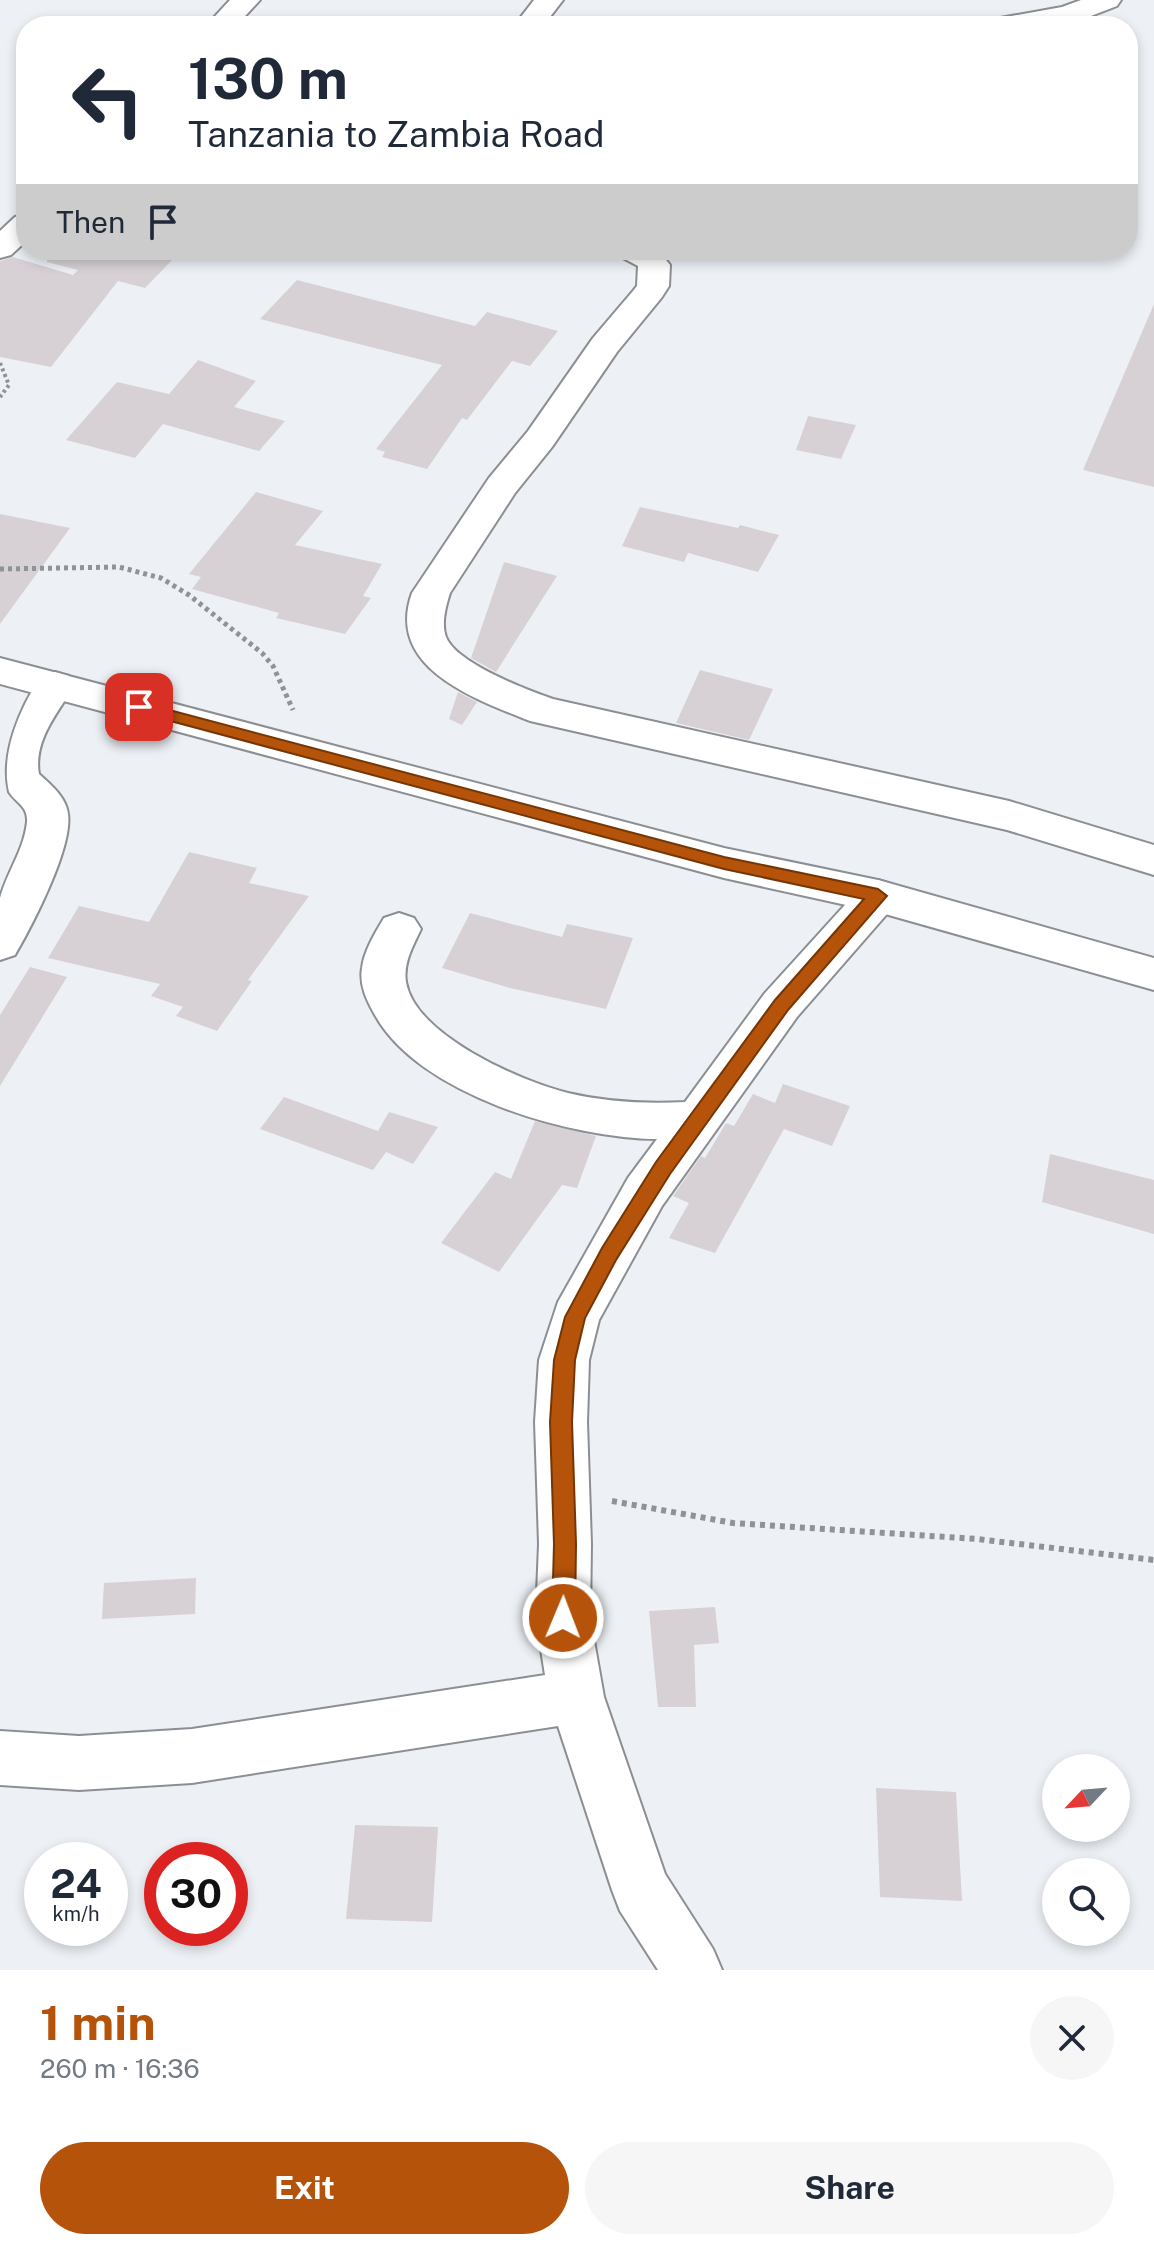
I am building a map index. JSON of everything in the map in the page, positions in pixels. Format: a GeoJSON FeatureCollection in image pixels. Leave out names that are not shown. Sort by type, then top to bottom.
{"type":"FeatureCollection","features":[{"type":"Feature","properties":{"kind":"main road"},"geometry":{"type":"LineString","coordinates":[[230,16],[246,0]]}},
{"type":"Feature","properties":{"kind":"main road"},"geometry":{"type":"LineString","coordinates":[[536,16],[549,0]]}},
{"type":"Feature","properties":{"kind":"main road"},"geometry":{"type":"LineString","coordinates":[[1062,16],[1107,0]]}},
{"type":"Feature","properties":{"kind":"main road"},"geometry":{"type":"LineString","coordinates":[[0,248],[16,233]]}},
{"type":"Feature","properties":{"kind":"main road"},"geometry":{"type":"LineString","coordinates":[[650,260],[654,265],[653,286],[605,345],[540,439],[502,486],[431,593],[424,621],[426,636],[435,653],[489,690],[544,711],[1009,816],[1154,860]]}},
{"type":"Feature","properties":{"kind":"main road"},"geometry":{"type":"LineString","coordinates":[[0,671],[724,863],[878,896],[1154,974]]}},
{"type":"Feature","properties":{"kind":"main road"},"geometry":{"type":"LineString","coordinates":[[0,944],[37,858],[48,816],[40,799],[19,777],[17,754],[27,728],[55,685]]}},
{"type":"Feature","properties":{"kind":"main road"},"geometry":{"type":"LineString","coordinates":[[692,1970],[641,1890],[627,1856],[576,1697],[563,1618],[561,1422],[564,1360],[575,1317],[645,1192],[781,1005],[878,896]]}},
{"type":"Feature","properties":{"kind":"main road"},"geometry":{"type":"LineString","coordinates":[[399,929],[383,969],[385,985],[402,1022],[415,1039],[427,1048],[549,1106],[582,1114],[621,1118],[698,1120]]}},
{"type":"Feature","properties":{"kind":"main road"},"geometry":{"type":"LineString","coordinates":[[0,1758],[79,1763],[192,1756],[576,1697]]}},
{"type":"Feature","properties":{"kind":"path"},"geometry":{"type":"LineString","coordinates":[[0,363],[9,385],[0,397]]}},
{"type":"Feature","properties":{"kind":"path"},"geometry":{"type":"LineString","coordinates":[[0,569],[119,567],[144,571],[177,586],[254,646],[273,666],[284,685],[306,751]]}},
{"type":"Feature","properties":{"kind":"path"},"geometry":{"type":"LineString","coordinates":[[564,1492],[733,1523],[977,1539],[1154,1560]]}},
{"type":"Feature","properties":{"kind":"building"},"geometry":{"type":"Polygon","coordinates":[[[13,257],[73,275],[78,270],[47,262],[172,260],[145,288],[118,281],[51,367],[0,357],[0,261],[13,257]]]}},
{"type":"Feature","properties":{"kind":"building"},"geometry":{"type":"Polygon","coordinates":[[[297,280],[475,326],[487,312],[558,331],[530,366],[512,361],[467,420],[462,418],[427,469],[382,457],[385,452],[376,449],[442,365],[260,319],[297,280]]]}},
{"type":"Feature","properties":{"kind":"building"},"geometry":{"type":"Polygon","coordinates":[[[1154,304],[1154,487],[1083,470],[1154,304]]]}},
{"type":"Feature","properties":{"kind":"building"},"geometry":{"type":"Polygon","coordinates":[[[198,360],[256,381],[234,407],[285,421],[259,451],[163,424],[135,458],[66,440],[117,382],[169,394],[198,360]]]}},
{"type":"Feature","properties":{"kind":"building"},"geometry":{"type":"Polygon","coordinates":[[[808,416],[856,425],[841,459],[796,450],[808,416]]]}},
{"type":"Feature","properties":{"kind":"building"},"geometry":{"type":"Polygon","coordinates":[[[256,492],[323,511],[295,545],[382,564],[363,596],[371,598],[345,634],[276,618],[279,613],[192,589],[201,577],[189,574],[256,492]]]}},
{"type":"Feature","properties":{"kind":"building"},"geometry":{"type":"Polygon","coordinates":[[[640,507],[779,535],[758,572],[688,553],[684,562],[622,546],[640,507]]]}},
{"type":"Feature","properties":{"kind":"building"},"geometry":{"type":"Polygon","coordinates":[[[0,514],[70,528],[0,624],[0,514]]]}},
{"type":"Feature","properties":{"kind":"building"},"geometry":{"type":"Polygon","coordinates":[[[504,562],[557,576],[496,672],[471,658],[504,562]]]}},
{"type":"Feature","properties":{"kind":"building"},"geometry":{"type":"Polygon","coordinates":[[[700,670],[773,689],[749,740],[676,723],[700,670]]]}},
{"type":"Feature","properties":{"kind":"building"},"geometry":{"type":"Polygon","coordinates":[[[458,692],[477,702],[462,725],[449,719],[458,692]]]}},
{"type":"Feature","properties":{"kind":"building"},"geometry":{"type":"Polygon","coordinates":[[[189,852],[257,868],[249,883],[309,896],[248,980],[252,981],[217,1031],[176,1016],[183,1007],[151,996],[160,984],[48,958],[79,906],[149,922],[189,852]]]}},
{"type":"Feature","properties":{"kind":"building"},"geometry":{"type":"Polygon","coordinates":[[[470,913],[562,937],[567,924],[633,938],[606,1009],[510,988],[442,968],[470,913]]]}},
{"type":"Feature","properties":{"kind":"building"},"geometry":{"type":"Polygon","coordinates":[[[30,967],[67,977],[0,1086],[0,1015],[30,967]]]}},
{"type":"Feature","properties":{"kind":"building"},"geometry":{"type":"Polygon","coordinates":[[[783,1084],[850,1106],[832,1146],[784,1129],[715,1253],[669,1238],[689,1203],[673,1196],[701,1156],[705,1158],[726,1123],[734,1126],[753,1094],[775,1103],[783,1084]]]}},
{"type":"Feature","properties":{"kind":"building"},"geometry":{"type":"Polygon","coordinates":[[[284,1097],[378,1131],[389,1112],[438,1127],[413,1164],[386,1152],[373,1170],[260,1129],[284,1097]]]}},
{"type":"Feature","properties":{"kind":"building"},"geometry":{"type":"Polygon","coordinates":[[[535,1121],[596,1136],[577,1188],[562,1185],[499,1272],[441,1243],[495,1172],[511,1179],[535,1121]]]}},
{"type":"Feature","properties":{"kind":"building"},"geometry":{"type":"Polygon","coordinates":[[[1050,1154],[1154,1180],[1154,1234],[1042,1202],[1050,1154]]]}},
{"type":"Feature","properties":{"kind":"building"},"geometry":{"type":"Polygon","coordinates":[[[196,1578],[195,1614],[102,1619],[104,1583],[196,1578]]]}},
{"type":"Feature","properties":{"kind":"building"},"geometry":{"type":"Polygon","coordinates":[[[715,1607],[719,1643],[694,1645],[696,1707],[658,1707],[649,1611],[715,1607]]]}},
{"type":"Feature","properties":{"kind":"building"},"geometry":{"type":"Polygon","coordinates":[[[876,1788],[956,1792],[962,1901],[880,1897],[876,1788]]]}},
{"type":"Feature","properties":{"kind":"building"},"geometry":{"type":"Polygon","coordinates":[[[355,1825],[438,1827],[432,1922],[346,1919],[355,1825]]]}},
{"type":"Feature","properties":{"kind":"route"},"geometry":{"type":"LineString","coordinates":[[139,707],[724,863],[878,896],[781,1005],[645,1192],[575,1317],[564,1360],[561,1422],[565,1544],[563,1618]]}}]}
